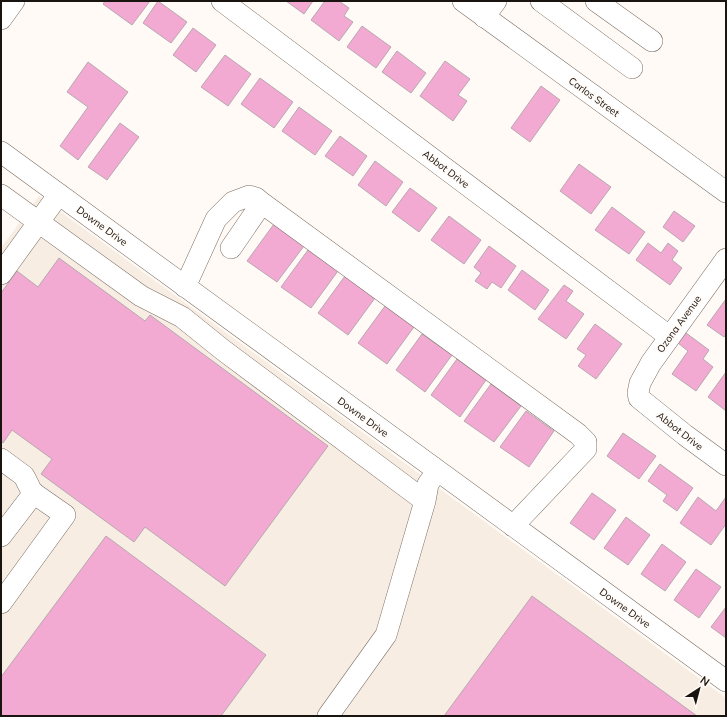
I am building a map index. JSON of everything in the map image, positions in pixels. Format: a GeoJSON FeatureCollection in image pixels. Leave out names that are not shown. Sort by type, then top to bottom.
{"type":"FeatureCollection","features":[{"type":"Feature","properties":{"kind":"street"},"geometry":{"type":"LineString","coordinates":[[1,19],[14,1]]}},
{"type":"Feature","properties":{"kind":"street","name":"Abbot Drive"},"geometry":{"type":"LineString","coordinates":[[222,1],[670,336]]}},
{"type":"Feature","properties":{"kind":"street","name":"Carlos Street"},"geometry":{"type":"LineString","coordinates":[[462,1],[490,9],[726,192]]}},
{"type":"Feature","properties":{"kind":"street"},"geometry":{"type":"LineString","coordinates":[[541,1],[632,68]]}},
{"type":"Feature","properties":{"kind":"street"},"geometry":{"type":"LineString","coordinates":[[596,1],[652,41]]}},
{"type":"Feature","properties":{"kind":"street","name":"Downe Drive"},"geometry":{"type":"LineString","coordinates":[[1,152],[726,681]]}},
{"type":"Feature","properties":{"kind":"street"},"geometry":{"type":"LineString","coordinates":[[1,274],[59,194]]}},
{"type":"Feature","properties":{"kind":"street"},"geometry":{"type":"LineString","coordinates":[[185,286],[216,219],[233,202],[250,196],[256,198],[578,434],[586,442],[586,449],[513,526]]}},
{"type":"Feature","properties":{"kind":"street"},"geometry":{"type":"LineString","coordinates":[[3,200],[40,222],[142,296],[182,317],[223,350],[425,501]]}},
{"type":"Feature","properties":{"kind":"street"},"geometry":{"type":"LineString","coordinates":[[231,248],[262,203]]}},
{"type":"Feature","properties":{"kind":"street","name":"Ozona Avenue"},"geometry":{"type":"LineString","coordinates":[[638,393],[640,383],[651,363],[726,259]]}},
{"type":"Feature","properties":{"kind":"street","name":"Abbot Drive"},"geometry":{"type":"LineString","coordinates":[[638,393],[639,398],[685,435],[726,465]]}},
{"type":"Feature","properties":{"kind":"street"},"geometry":{"type":"LineString","coordinates":[[1,603],[65,515],[34,493],[24,476],[3,464]]}},
{"type":"Feature","properties":{"kind":"street"},"geometry":{"type":"LineString","coordinates":[[328,716],[386,635],[425,501],[428,484],[437,471]]}},
{"type":"Feature","properties":{"kind":"street"},"geometry":{"type":"LineString","coordinates":[[1,536],[34,493]]}},
{"type":"Feature","properties":{"kind":"shaded area"},"geometry":{"type":"Polygon","coordinates":[[[39,196],[726,698],[726,716],[1,716],[1,248],[39,196]]]}},
{"type":"Feature","properties":{"kind":"building"},"geometry":{"type":"Polygon","coordinates":[[[105,1],[150,1],[132,25],[103,4],[105,1]]]}},
{"type":"Feature","properties":{"kind":"building"},"geometry":{"type":"Polygon","coordinates":[[[158,1],[187,22],[171,43],[143,23],[158,1]]]}},
{"type":"Feature","properties":{"kind":"building"},"geometry":{"type":"Polygon","coordinates":[[[286,1],[313,1],[304,14],[286,1]]]}},
{"type":"Feature","properties":{"kind":"building"},"geometry":{"type":"Polygon","coordinates":[[[325,1],[339,1],[349,8],[344,16],[353,22],[339,41],[311,20],[325,1]]]}},
{"type":"Feature","properties":{"kind":"building"},"geometry":{"type":"Polygon","coordinates":[[[362,26],[391,47],[376,68],[347,47],[362,26]]]}},
{"type":"Feature","properties":{"kind":"building"},"geometry":{"type":"Polygon","coordinates":[[[193,28],[216,45],[196,72],[173,55],[193,28]]]}},
{"type":"Feature","properties":{"kind":"building"},"geometry":{"type":"Polygon","coordinates":[[[397,51],[426,73],[411,93],[382,72],[397,51]]]}},
{"type":"Feature","properties":{"kind":"building"},"geometry":{"type":"Polygon","coordinates":[[[225,55],[251,74],[228,106],[201,87],[225,55]]]}},
{"type":"Feature","properties":{"kind":"building"},"geometry":{"type":"Polygon","coordinates":[[[445,61],[470,79],[458,95],[467,101],[453,121],[420,96],[445,61]]]}},
{"type":"Feature","properties":{"kind":"building"},"geometry":{"type":"Polygon","coordinates":[[[88,62],[128,92],[78,160],[60,146],[88,107],[67,92],[88,62]]]}},
{"type":"Feature","properties":{"kind":"building"},"geometry":{"type":"Polygon","coordinates":[[[260,78],[293,102],[274,128],[241,104],[260,78]]]}},
{"type":"Feature","properties":{"kind":"building"},"geometry":{"type":"Polygon","coordinates":[[[541,86],[560,100],[530,142],[511,128],[541,86]]]}},
{"type":"Feature","properties":{"kind":"building"},"geometry":{"type":"Polygon","coordinates":[[[299,107],[332,131],[315,155],[282,131],[299,107]]]}},
{"type":"Feature","properties":{"kind":"building"},"geometry":{"type":"Polygon","coordinates":[[[120,123],[139,137],[107,180],[88,167],[120,123]]]}},
{"type":"Feature","properties":{"kind":"building"},"geometry":{"type":"Polygon","coordinates":[[[340,136],[367,156],[353,176],[325,156],[340,136]]]}},
{"type":"Feature","properties":{"kind":"building"},"geometry":{"type":"Polygon","coordinates":[[[375,161],[403,182],[386,206],[358,185],[375,161]]]}},
{"type":"Feature","properties":{"kind":"building"},"geometry":{"type":"Polygon","coordinates":[[[579,164],[611,187],[591,214],[560,191],[579,164]]]}},
{"type":"Feature","properties":{"kind":"building"},"geometry":{"type":"Polygon","coordinates":[[[410,188],[437,208],[419,232],[392,212],[410,188]]]}},
{"type":"Feature","properties":{"kind":"building"},"geometry":{"type":"Polygon","coordinates":[[[612,207],[645,232],[629,254],[595,230],[612,207]]]}},
{"type":"Feature","properties":{"kind":"building"},"geometry":{"type":"Polygon","coordinates":[[[674,211],[695,226],[683,242],[663,227],[674,211]]]}},
{"type":"Feature","properties":{"kind":"building"},"geometry":{"type":"Polygon","coordinates":[[[449,216],[481,240],[464,264],[431,240],[449,216]]]}},
{"type":"Feature","properties":{"kind":"building"},"geometry":{"type":"Polygon","coordinates":[[[274,224],[304,246],[277,282],[247,261],[274,224]]]}},
{"type":"Feature","properties":{"kind":"building"},"geometry":{"type":"Polygon","coordinates":[[[648,243],[661,253],[668,243],[678,251],[672,260],[682,268],[670,285],[636,260],[648,243]]]}},
{"type":"Feature","properties":{"kind":"building"},"geometry":{"type":"Polygon","coordinates":[[[489,246],[516,266],[501,288],[492,282],[487,289],[475,281],[481,273],[474,267],[489,246]]]}},
{"type":"Feature","properties":{"kind":"building"},"geometry":{"type":"Polygon","coordinates":[[[308,250],[338,271],[311,308],[281,287],[308,250]]]}},
{"type":"Feature","properties":{"kind":"building"},"geometry":{"type":"Polygon","coordinates":[[[59,258],[145,321],[150,315],[328,446],[225,586],[145,527],[134,542],[41,474],[52,459],[12,430],[3,443],[1,441],[1,293],[17,271],[38,287],[59,258]]]}},
{"type":"Feature","properties":{"kind":"building"},"geometry":{"type":"Polygon","coordinates":[[[522,270],[549,290],[535,310],[508,290],[522,270]]]}},
{"type":"Feature","properties":{"kind":"building"},"geometry":{"type":"Polygon","coordinates":[[[345,276],[375,298],[348,335],[318,313],[345,276]]]}},
{"type":"Feature","properties":{"kind":"building"},"geometry":{"type":"Polygon","coordinates":[[[564,285],[573,291],[566,301],[584,314],[566,339],[538,319],[564,285]]]}},
{"type":"Feature","properties":{"kind":"building"},"geometry":{"type":"Polygon","coordinates":[[[726,299],[726,334],[724,337],[707,325],[726,299]]]}},
{"type":"Feature","properties":{"kind":"building"},"geometry":{"type":"Polygon","coordinates":[[[385,306],[414,327],[387,364],[358,343],[385,306]]]}},
{"type":"Feature","properties":{"kind":"building"},"geometry":{"type":"Polygon","coordinates":[[[595,324],[622,344],[596,379],[578,366],[586,355],[577,349],[595,324]]]}},
{"type":"Feature","properties":{"kind":"building"},"geometry":{"type":"Polygon","coordinates":[[[686,333],[709,350],[703,359],[713,367],[696,391],[672,374],[688,351],[678,343],[686,333]]]}},
{"type":"Feature","properties":{"kind":"building"},"geometry":{"type":"Polygon","coordinates":[[[422,334],[452,355],[425,392],[396,370],[422,334]]]}},
{"type":"Feature","properties":{"kind":"building"},"geometry":{"type":"Polygon","coordinates":[[[457,359],[486,380],[460,417],[431,395],[457,359]]]}},
{"type":"Feature","properties":{"kind":"building"},"geometry":{"type":"Polygon","coordinates":[[[726,372],[726,411],[708,397],[726,372]]]}},
{"type":"Feature","properties":{"kind":"building"},"geometry":{"type":"Polygon","coordinates":[[[491,384],[521,406],[494,442],[464,421],[491,384]]]}},
{"type":"Feature","properties":{"kind":"building"},"geometry":{"type":"Polygon","coordinates":[[[526,411],[554,431],[529,467],[500,447],[526,411]]]}},
{"type":"Feature","properties":{"kind":"building"},"geometry":{"type":"Polygon","coordinates":[[[623,433],[656,456],[639,479],[607,456],[623,433]]]}},
{"type":"Feature","properties":{"kind":"building"},"geometry":{"type":"Polygon","coordinates":[[[660,464],[693,488],[677,511],[663,501],[667,495],[648,481],[660,464]]]}},
{"type":"Feature","properties":{"kind":"building"},"geometry":{"type":"Polygon","coordinates":[[[592,493],[616,510],[594,540],[570,523],[592,493]]]}},
{"type":"Feature","properties":{"kind":"building"},"geometry":{"type":"Polygon","coordinates":[[[698,497],[716,511],[726,497],[726,524],[711,545],[680,523],[698,497]]]}},
{"type":"Feature","properties":{"kind":"building"},"geometry":{"type":"Polygon","coordinates":[[[626,517],[650,535],[628,565],[604,548],[626,517]]]}},
{"type":"Feature","properties":{"kind":"building"},"geometry":{"type":"Polygon","coordinates":[[[106,536],[266,655],[221,716],[1,716],[1,677],[106,536]]]}},
{"type":"Feature","properties":{"kind":"building"},"geometry":{"type":"Polygon","coordinates":[[[662,544],[686,562],[665,591],[641,574],[662,544]]]}},
{"type":"Feature","properties":{"kind":"building"},"geometry":{"type":"Polygon","coordinates":[[[696,569],[721,587],[699,618],[674,600],[696,569]]]}},
{"type":"Feature","properties":{"kind":"building"},"geometry":{"type":"Polygon","coordinates":[[[532,596],[697,716],[444,716],[532,596]]]}},
{"type":"Feature","properties":{"kind":"building"},"geometry":{"type":"Polygon","coordinates":[[[726,607],[726,638],[711,627],[726,607]]]}}]}
